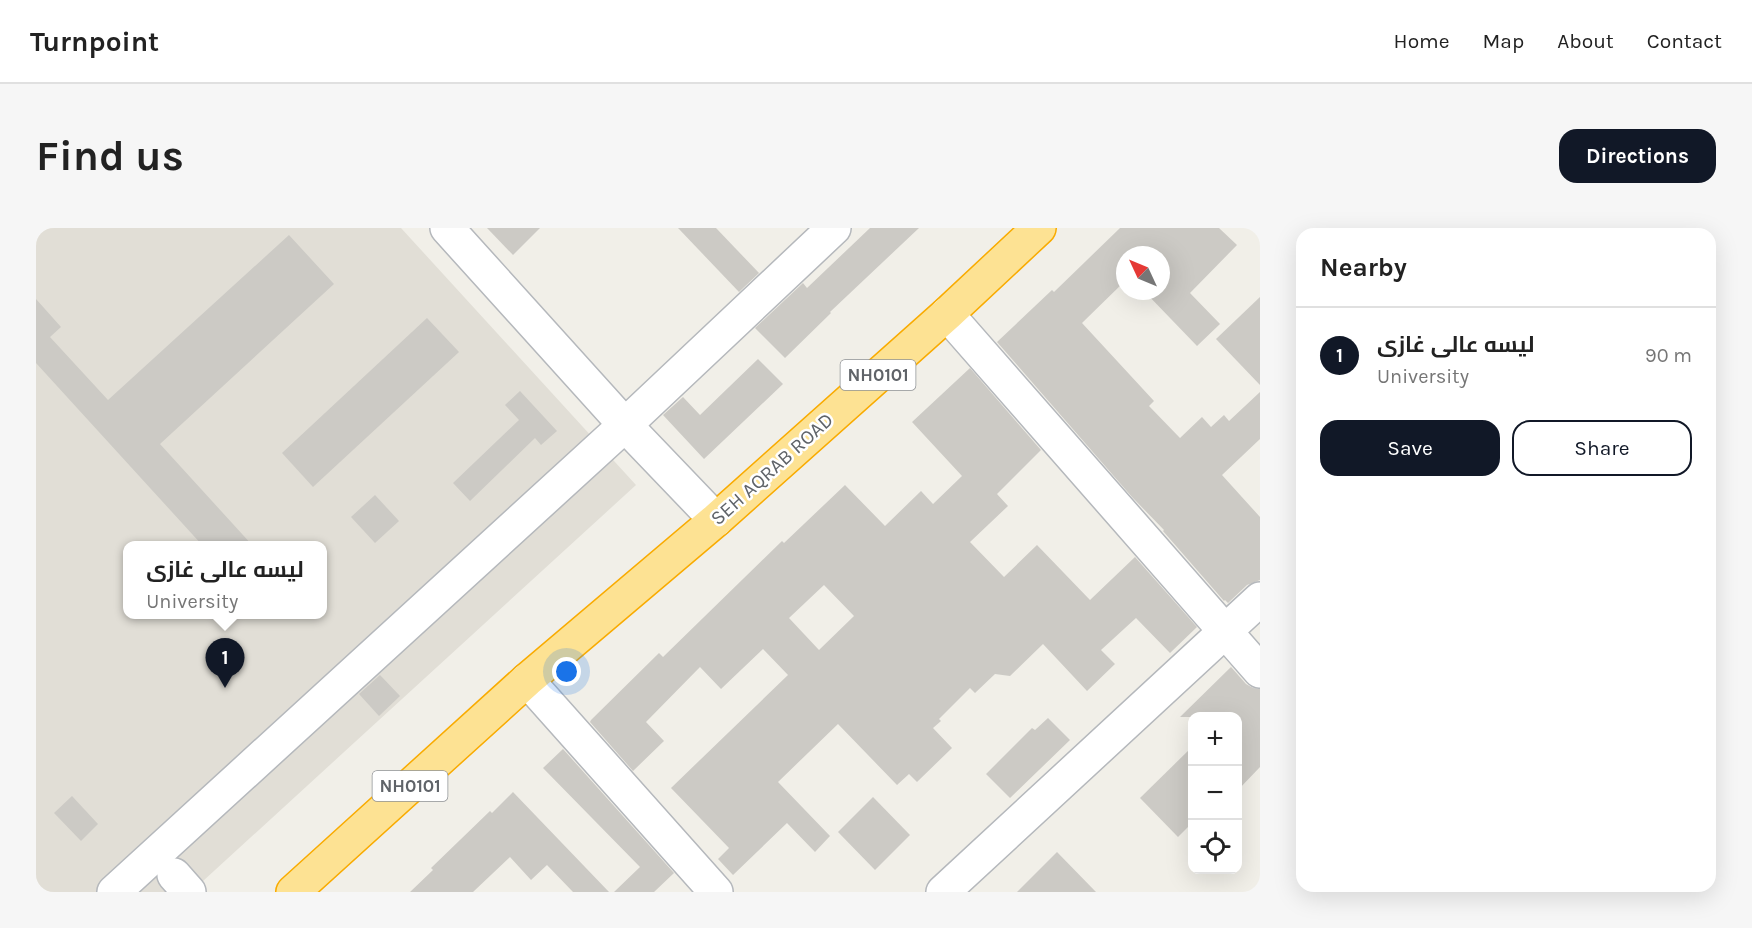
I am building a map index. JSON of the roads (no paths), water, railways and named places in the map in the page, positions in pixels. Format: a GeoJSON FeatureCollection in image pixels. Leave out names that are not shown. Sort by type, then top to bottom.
{"type":"FeatureCollection","features":[{"type":"Feature","properties":{"kind":"highway","name":"SEH AQRAB ROAD"},"geometry":{"type":"LineString","coordinates":[[527,680],[716,520],[1040,228]]}},
{"type":"Feature","properties":{"kind":"highway","name":"NH0101"},"geometry":{"type":"LineString","coordinates":[[293,892],[527,680]]}},
{"type":"Feature","properties":{"kind":"street"},"geometry":{"type":"LineString","coordinates":[[447,228],[625,425],[716,520]]}},
{"type":"Feature","properties":{"kind":"street"},"geometry":{"type":"LineString","coordinates":[[114,892],[625,425],[834,228]]}},
{"type":"Feature","properties":{"kind":"street"},"geometry":{"type":"LineString","coordinates":[[947,314],[1260,671]]}},
{"type":"Feature","properties":{"kind":"street"},"geometry":{"type":"LineString","coordinates":[[943,892],[1260,599]]}},
{"type":"Feature","properties":{"kind":"street"},"geometry":{"type":"LineString","coordinates":[[527,680],[716,892]]}},
{"type":"Feature","properties":{"kind":"place","name":"لیسه عالی غازی"},"geometry":{"type":"Point","coordinates":[225,688]}}]}
